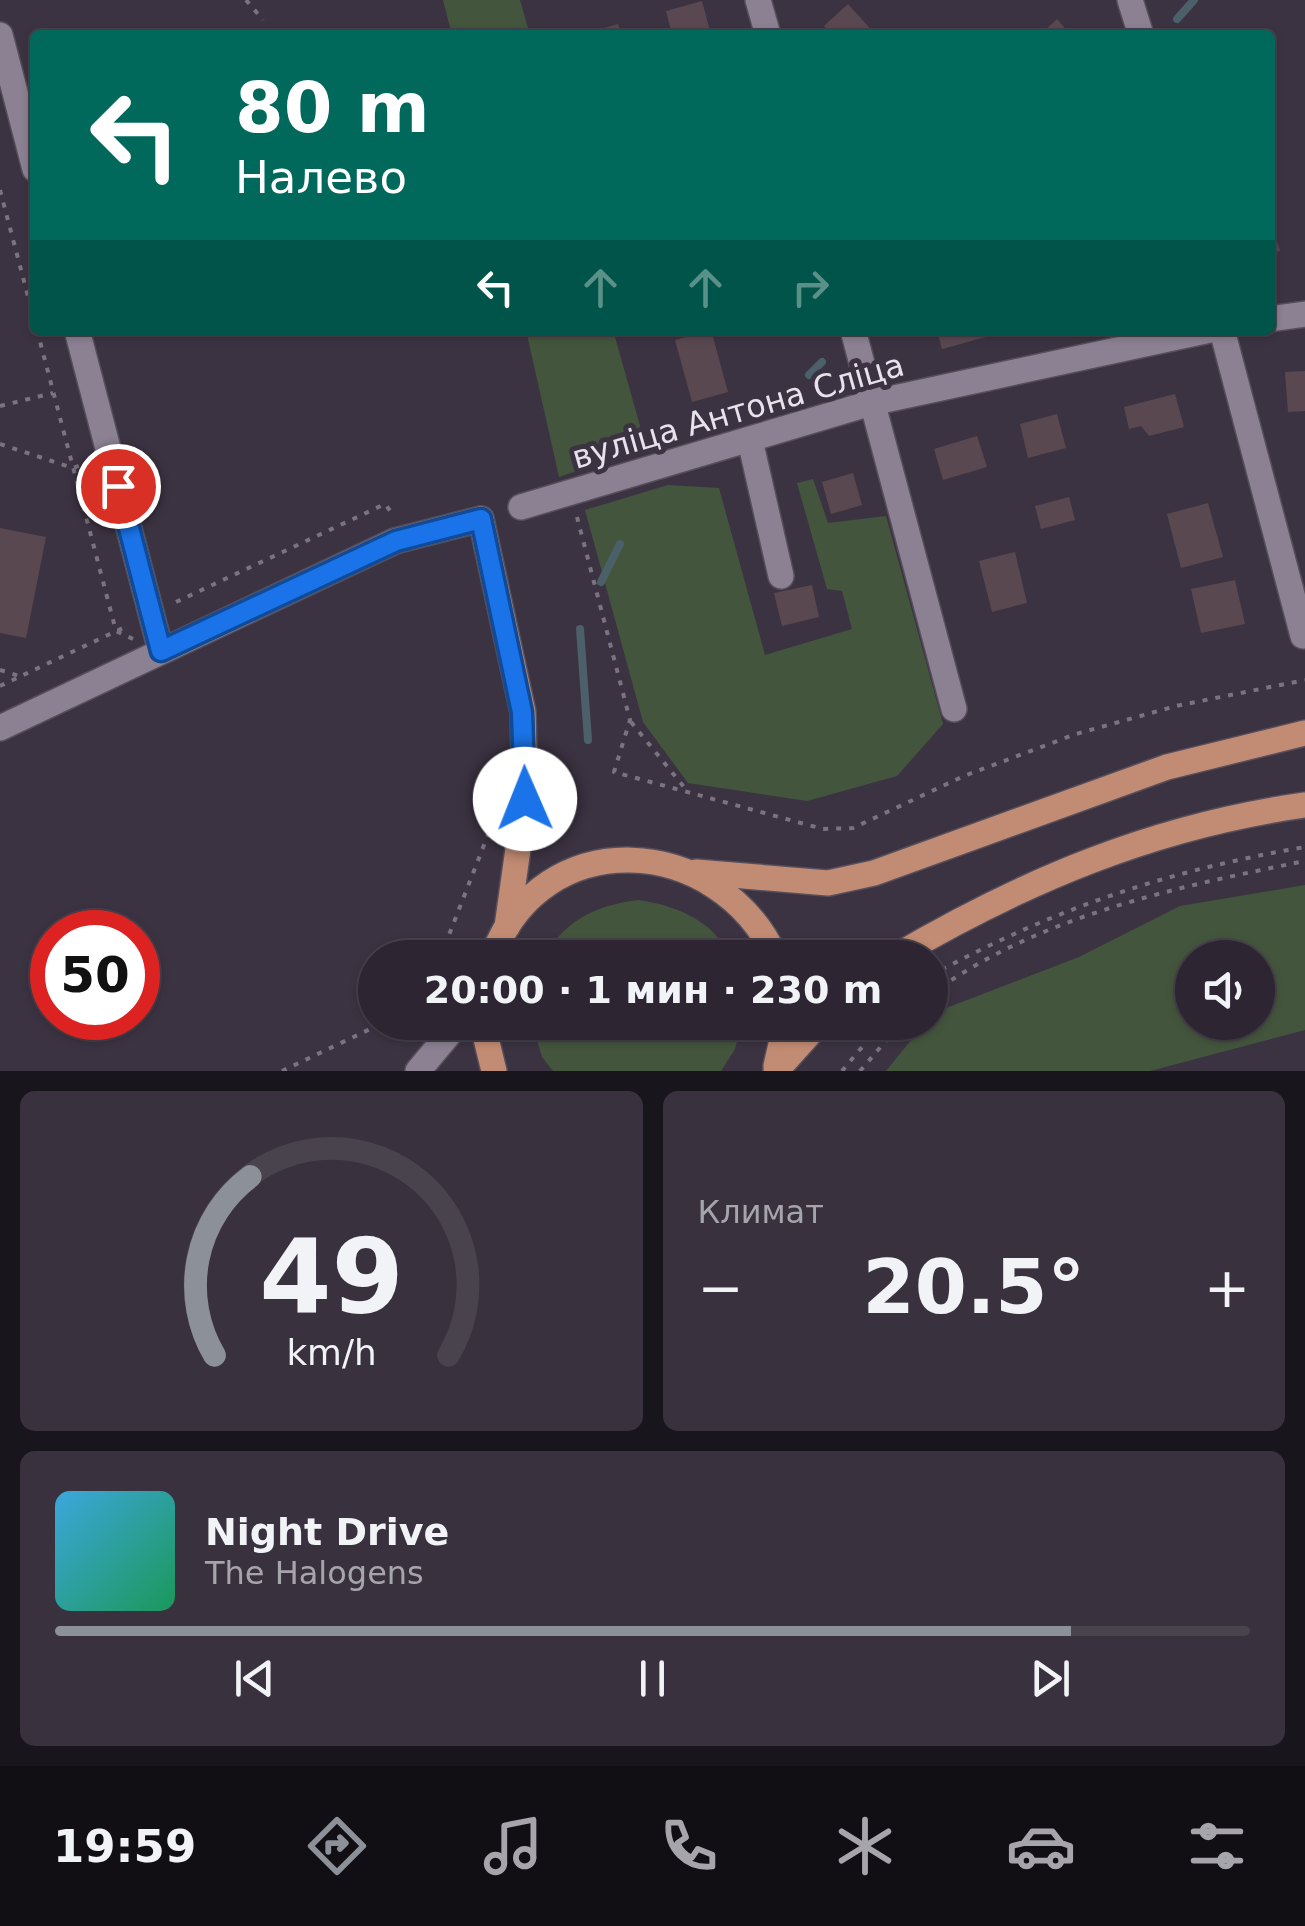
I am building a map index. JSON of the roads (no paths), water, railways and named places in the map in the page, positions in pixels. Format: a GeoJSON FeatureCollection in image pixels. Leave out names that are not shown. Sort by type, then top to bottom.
{"type":"FeatureCollection","features":[{"type":"Feature","properties":{"kind":"main road"},"geometry":{"type":"LineString","coordinates":[[481,519],[522,712],[525,799],[507,926],[500,940]]}},
{"type":"Feature","properties":{"kind":"main road"},"geometry":{"type":"LineString","coordinates":[[507,926],[537,893],[572,872],[606,862],[660,861],[696,872],[828,883],[874,874],[1167,766],[1305,733]]}},
{"type":"Feature","properties":{"kind":"main road"},"geometry":{"type":"LineString","coordinates":[[927,940],[1064,868],[1233,815],[1305,805]]}},
{"type":"Feature","properties":{"kind":"main road"},"geometry":{"type":"LineString","coordinates":[[696,872],[732,895],[754,917],[766,940]]}},
{"type":"Feature","properties":{"kind":"main road"},"geometry":{"type":"LineString","coordinates":[[486,1040],[494,1071]]}},
{"type":"Feature","properties":{"kind":"main road"},"geometry":{"type":"LineString","coordinates":[[775,1071],[782,1040]]}},
{"type":"Feature","properties":{"kind":"main road"},"geometry":{"type":"LineString","coordinates":[[775,1071],[803,1040]]}},
{"type":"Feature","properties":{"kind":"street"},"geometry":{"type":"LineString","coordinates":[[758,0],[767,30]]}},
{"type":"Feature","properties":{"kind":"street"},"geometry":{"type":"LineString","coordinates":[[1130,0],[1139,30]]}},
{"type":"Feature","properties":{"kind":"street"},"geometry":{"type":"LineString","coordinates":[[0,36],[30,149]]}},
{"type":"Feature","properties":{"kind":"street"},"geometry":{"type":"LineString","coordinates":[[1275,318],[1305,314]]}},
{"type":"Feature","properties":{"kind":"street"},"geometry":{"type":"LineString","coordinates":[[79,335],[161,651]]}},
{"type":"Feature","properties":{"kind":"street"},"geometry":{"type":"LineString","coordinates":[[854,335],[954,709]]}},
{"type":"Feature","properties":{"kind":"street","name":"вуліца Антона Сліца"},"geometry":{"type":"LineString","coordinates":[[520,507],[871,403],[1187,335]]}},
{"type":"Feature","properties":{"kind":"street"},"geometry":{"type":"LineString","coordinates":[[1223,335],[1304,636]]}},
{"type":"Feature","properties":{"kind":"street"},"geometry":{"type":"LineString","coordinates":[[750,440],[781,576]]}},
{"type":"Feature","properties":{"kind":"street"},"geometry":{"type":"LineString","coordinates":[[0,728],[396,541],[481,519]]}},
{"type":"Feature","properties":{"kind":"street"},"geometry":{"type":"LineString","coordinates":[[418,1071],[445,1040]]}},
{"type":"Feature","properties":{"kind":"waterway"},"geometry":{"type":"LineString","coordinates":[[1177,19],[1194,0]]}},
{"type":"Feature","properties":{"kind":"waterway"},"geometry":{"type":"LineString","coordinates":[[809,375],[822,362]]}},
{"type":"Feature","properties":{"kind":"waterway"},"geometry":{"type":"LineString","coordinates":[[601,582],[620,544]]}},
{"type":"Feature","properties":{"kind":"waterway"},"geometry":{"type":"LineString","coordinates":[[580,629],[588,740]]}}]}
